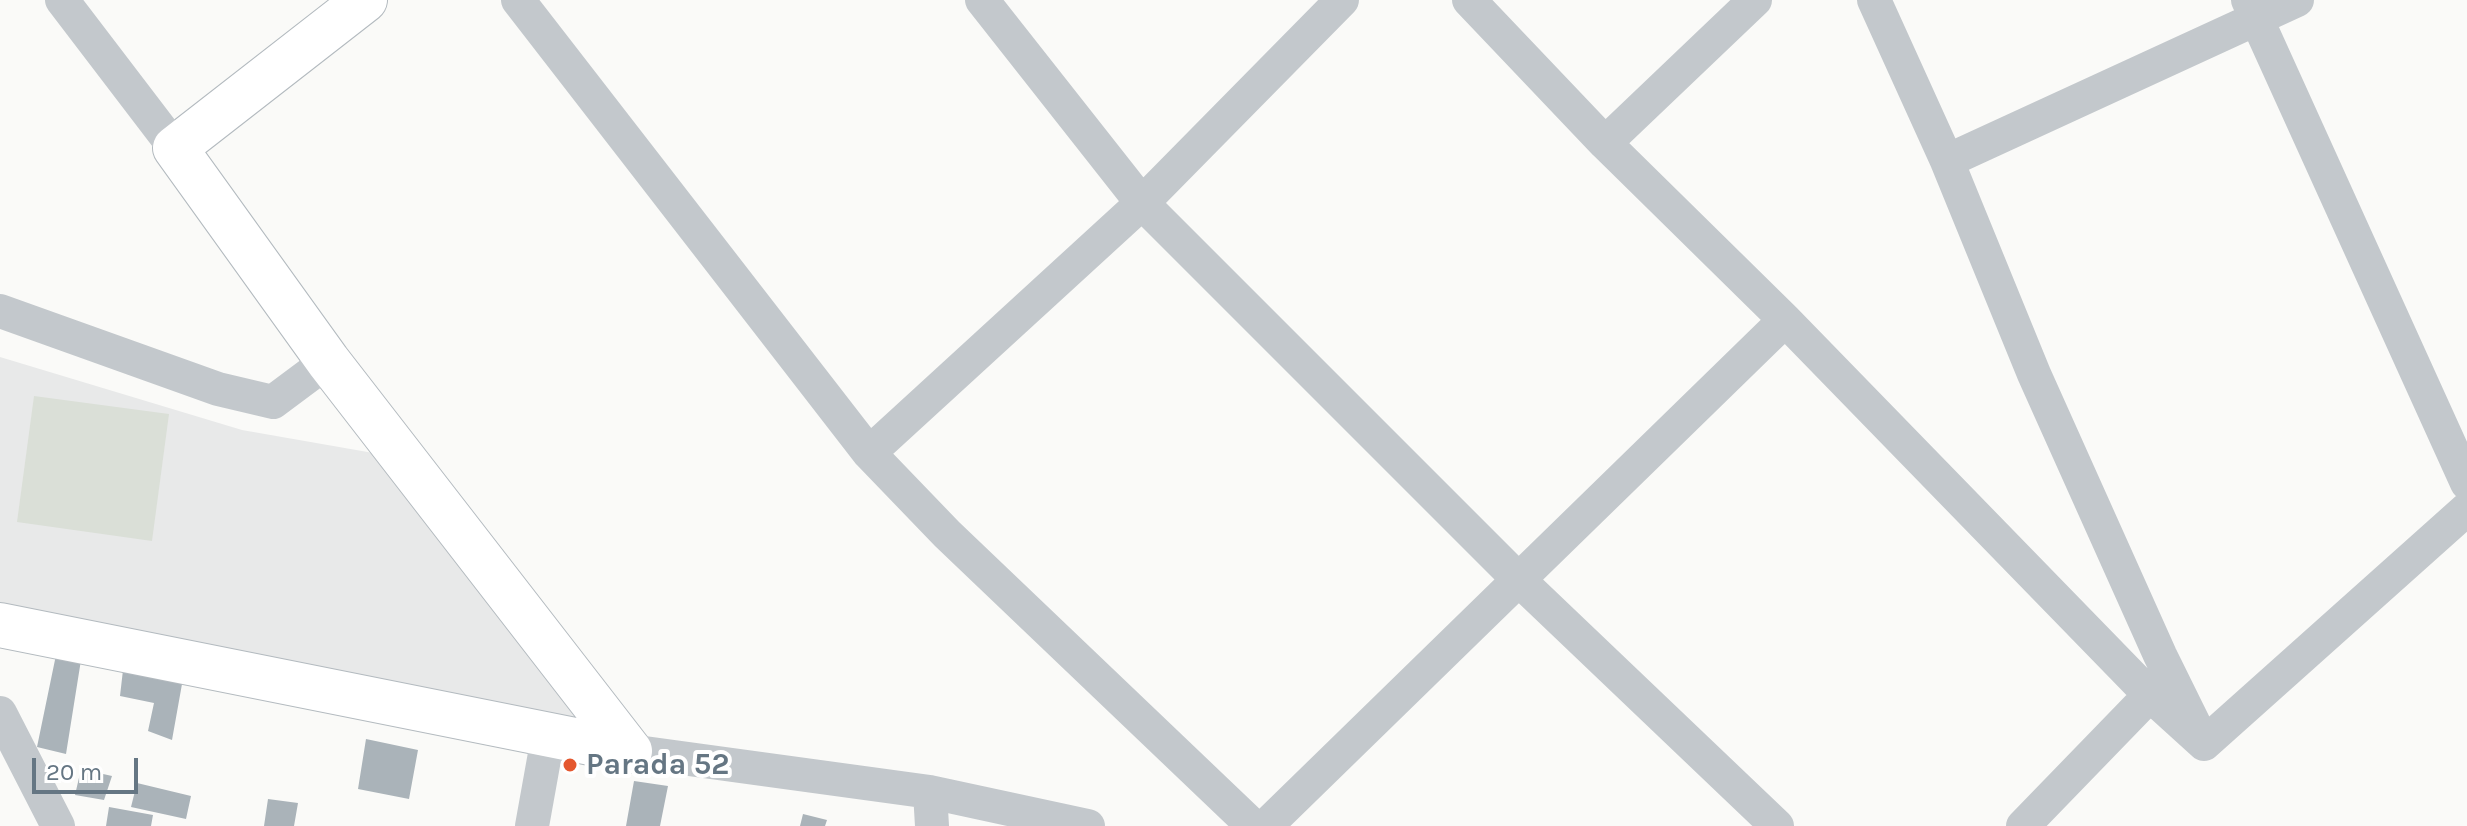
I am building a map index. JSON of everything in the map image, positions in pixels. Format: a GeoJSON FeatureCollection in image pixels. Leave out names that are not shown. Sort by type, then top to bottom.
{"type":"FeatureCollection","features":[{"type":"Feature","properties":{"kind":"street"},"geometry":{"type":"LineString","coordinates":[[62,0],[175,148],[328,361],[630,751]]}},
{"type":"Feature","properties":{"kind":"street"},"geometry":{"type":"LineString","coordinates":[[175,148],[365,0]]}},
{"type":"Feature","properties":{"kind":"street"},"geometry":{"type":"LineString","coordinates":[[518,0],[869,453],[947,534],[1253,826]]}},
{"type":"Feature","properties":{"kind":"street"},"geometry":{"type":"LineString","coordinates":[[982,0],[1142,203],[1519,580],[1777,826]]}},
{"type":"Feature","properties":{"kind":"street"},"geometry":{"type":"LineString","coordinates":[[869,453],[1142,203],[1342,0]]}},
{"type":"Feature","properties":{"kind":"street"},"geometry":{"type":"LineString","coordinates":[[1469,0],[1605,143],[1785,320],[2150,695],[2204,744]]}},
{"type":"Feature","properties":{"kind":"street"},"geometry":{"type":"LineString","coordinates":[[1605,143],[1755,0]]}},
{"type":"Feature","properties":{"kind":"street"},"geometry":{"type":"LineString","coordinates":[[1874,0],[1947,161],[2034,374],[2160,655],[2204,744]]}},
{"type":"Feature","properties":{"kind":"street"},"geometry":{"type":"LineString","coordinates":[[1947,161],[2252,9],[2297,0]]}},
{"type":"Feature","properties":{"kind":"street"},"geometry":{"type":"LineString","coordinates":[[2252,9],[2467,483]]}},
{"type":"Feature","properties":{"kind":"street"},"geometry":{"type":"LineString","coordinates":[[0,311],[218,389],[273,402],[328,361]]}},
{"type":"Feature","properties":{"kind":"street"},"geometry":{"type":"LineString","coordinates":[[1266,826],[1785,320]]}},
{"type":"Feature","properties":{"kind":"street"},"geometry":{"type":"LineString","coordinates":[[2204,744],[2467,509]]}},
{"type":"Feature","properties":{"kind":"street"},"geometry":{"type":"LineString","coordinates":[[0,625],[548,737],[930,792],[1088,826]]}},
{"type":"Feature","properties":{"kind":"street"},"geometry":{"type":"LineString","coordinates":[[2023,826],[2150,695]]}},
{"type":"Feature","properties":{"kind":"street"},"geometry":{"type":"LineString","coordinates":[[0,713],[58,826]]}},
{"type":"Feature","properties":{"kind":"street"},"geometry":{"type":"LineString","coordinates":[[532,826],[548,737]]}},
{"type":"Feature","properties":{"kind":"street"},"geometry":{"type":"LineString","coordinates":[[930,792],[932,826]]}},
{"type":"Feature","properties":{"kind":"shaded area"},"geometry":{"type":"Polygon","coordinates":[[[0,357],[242,430],[379,454],[580,722],[0,606],[0,357]]]}},
{"type":"Feature","properties":{"kind":"shaded area"},"geometry":{"type":"Polygon","coordinates":[[[34,396],[169,414],[152,541],[17,522],[34,396]]]}},
{"type":"Feature","properties":{"kind":"building"},"geometry":{"type":"Polygon","coordinates":[[[56,655],[81,660],[66,754],[37,747],[56,655]]]}},
{"type":"Feature","properties":{"kind":"building"},"geometry":{"type":"Polygon","coordinates":[[[123,670],[182,684],[172,740],[148,731],[154,703],[120,696],[123,670]]]}},
{"type":"Feature","properties":{"kind":"building"},"geometry":{"type":"Polygon","coordinates":[[[366,739],[418,750],[409,799],[358,789],[366,739]]]}},
{"type":"Feature","properties":{"kind":"building"},"geometry":{"type":"Polygon","coordinates":[[[81,769],[112,776],[104,800],[75,795],[81,769]]]}},
{"type":"Feature","properties":{"kind":"building"},"geometry":{"type":"Polygon","coordinates":[[[634,781],[668,786],[660,826],[626,826],[634,781]]]}},
{"type":"Feature","properties":{"kind":"building"},"geometry":{"type":"Polygon","coordinates":[[[137,783],[191,796],[186,819],[131,807],[137,783]]]}},
{"type":"Feature","properties":{"kind":"building"},"geometry":{"type":"Polygon","coordinates":[[[268,799],[298,803],[294,826],[264,826],[268,799]]]}},
{"type":"Feature","properties":{"kind":"building"},"geometry":{"type":"Polygon","coordinates":[[[109,807],[153,815],[151,826],[106,826],[109,807]]]}},
{"type":"Feature","properties":{"kind":"building"},"geometry":{"type":"Polygon","coordinates":[[[803,814],[827,820],[825,826],[800,826],[803,814]]]}},
{"type":"Feature","properties":{"kind":"place","name":"Parada 52"},"geometry":{"type":"Point","coordinates":[570,765]}}]}
